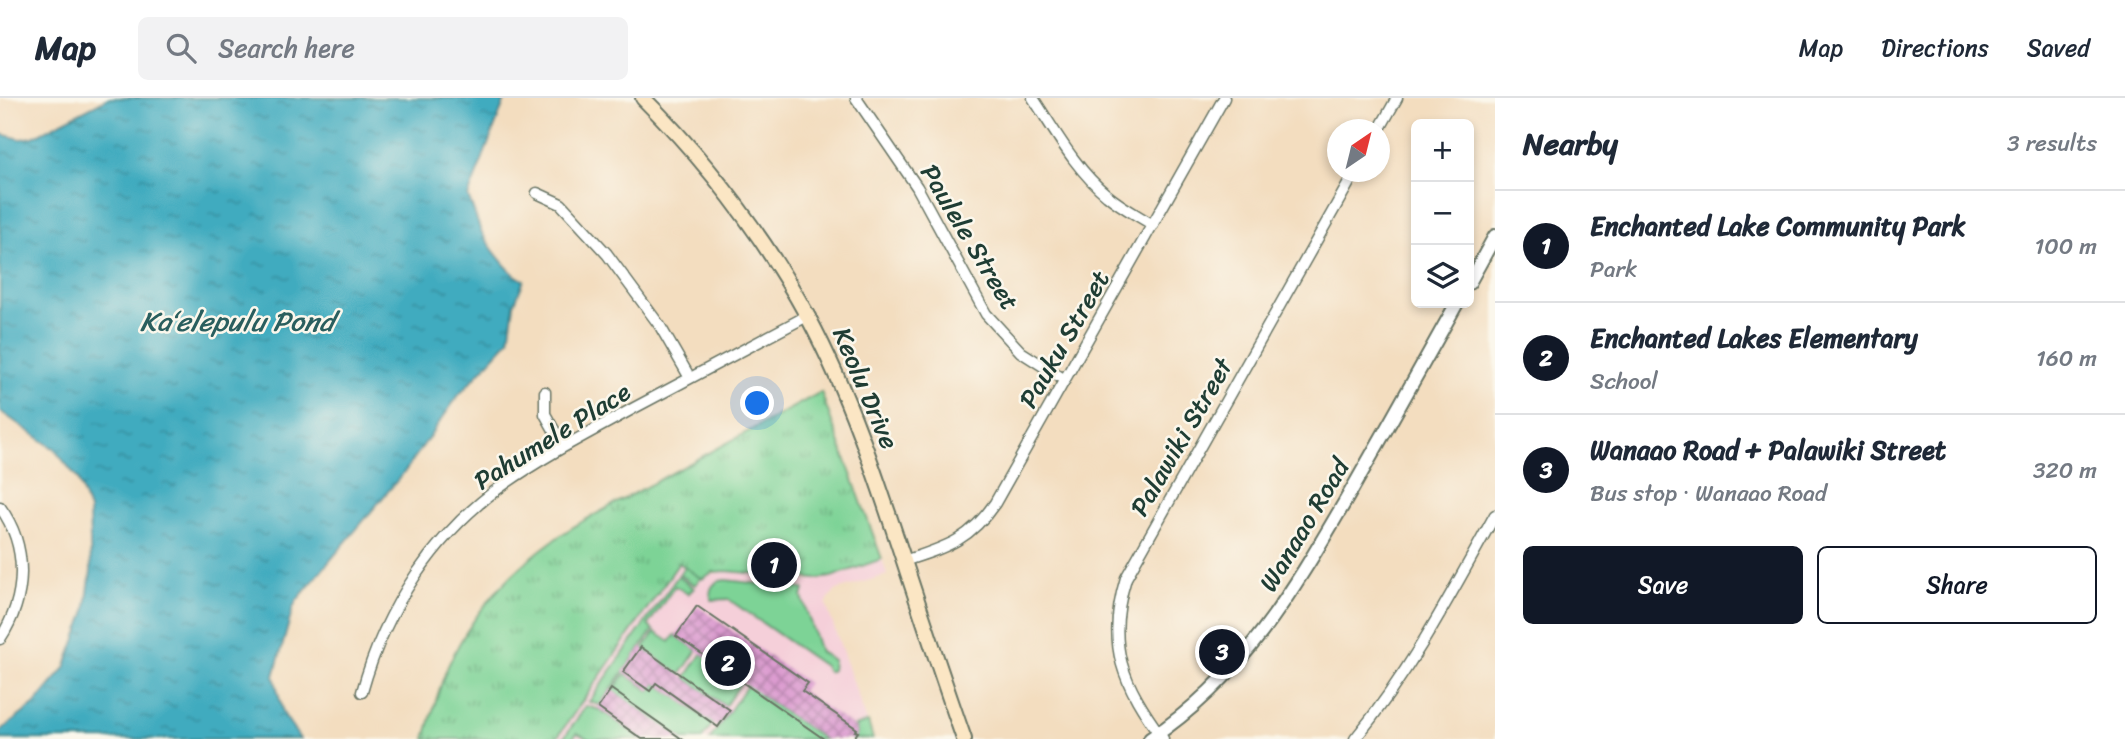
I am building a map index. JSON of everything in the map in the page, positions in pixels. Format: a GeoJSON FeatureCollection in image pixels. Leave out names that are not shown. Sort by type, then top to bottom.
{"type":"FeatureCollection","features":[{"type":"Feature","properties":{"kind":"main road","name":"Keolu Drive"},"geometry":{"type":"LineString","coordinates":[[643,98],[734,201],[807,316],[835,372],[874,469],[964,739]]}},
{"type":"Feature","properties":{"kind":"street","name":"Paulele Street"},"geometry":{"type":"LineString","coordinates":[[856,98],[917,187],[986,314],[1021,352],[1065,380]]}},
{"type":"Feature","properties":{"kind":"street"},"geometry":{"type":"LineString","coordinates":[[1033,98],[1073,158],[1093,181],[1122,206],[1153,225]]}},
{"type":"Feature","properties":{"kind":"street","name":"Pauku Street"},"geometry":{"type":"LineString","coordinates":[[904,561],[958,541],[985,518],[1224,98]]}},
{"type":"Feature","properties":{"kind":"street"},"geometry":{"type":"LineString","coordinates":[[1385,119],[1397,98]]}},
{"type":"Feature","properties":{"kind":"street","name":"Palawiki Street"},"geometry":{"type":"LineString","coordinates":[[1157,737],[1133,695],[1120,658],[1117,617],[1126,578],[1349,182]]}},
{"type":"Feature","properties":{"kind":"street"},"geometry":{"type":"LineString","coordinates":[[537,193],[561,204],[607,254],[660,326],[690,378]]}},
{"type":"Feature","properties":{"kind":"street"},"geometry":{"type":"LineString","coordinates":[[1474,274],[1495,236]]}},
{"type":"Feature","properties":{"kind":"street","name":"Wanaao Road"},"geometry":{"type":"LineString","coordinates":[[1157,737],[1237,665],[1270,624],[1312,558],[1455,308]]}},
{"type":"Feature","properties":{"kind":"street","name":"Pahumele Place"},"geometry":{"type":"LineString","coordinates":[[362,692],[371,661],[411,582],[437,547],[486,499],[563,446],[807,316]]}},
{"type":"Feature","properties":{"kind":"street"},"geometry":{"type":"LineString","coordinates":[[545,392],[545,414],[563,446]]}},
{"type":"Feature","properties":{"kind":"street"},"geometry":{"type":"LineString","coordinates":[[0,506],[10,521],[22,568],[20,593],[13,616],[0,639]]}},
{"type":"Feature","properties":{"kind":"street"},"geometry":{"type":"LineString","coordinates":[[1355,739],[1382,706],[1422,645],[1495,516]]}},
{"type":"Feature","properties":{"kind":"shaded area"},"geometry":{"type":"Polygon","coordinates":[[[882,559],[887,575],[837,590],[826,604],[873,739],[556,739],[679,563],[707,575],[726,571],[807,580],[831,577],[882,559]]]}},
{"type":"Feature","properties":{"kind":"green space"},"geometry":{"type":"Polygon","coordinates":[[[821,392],[882,559],[831,577],[817,579],[726,571],[713,572],[702,579],[679,563],[556,739],[425,739],[441,684],[459,643],[488,602],[522,565],[583,521],[821,392]]]}},
{"type":"Feature","properties":{"kind":"green space"},"geometry":{"type":"Polygon","coordinates":[[[685,567],[701,578],[695,585],[679,574],[685,567]]]}},
{"type":"Feature","properties":{"kind":"green space"},"geometry":{"type":"Polygon","coordinates":[[[678,576],[694,588],[688,594],[675,586],[648,625],[653,630],[600,705],[589,702],[678,576]]]}},
{"type":"Feature","properties":{"kind":"green space"},"geometry":{"type":"Polygon","coordinates":[[[725,580],[804,589],[802,597],[820,652],[833,660],[832,670],[828,672],[824,666],[728,599],[712,600],[712,586],[725,580]]]}},
{"type":"Feature","properties":{"kind":"green space"},"geometry":{"type":"Polygon","coordinates":[[[655,632],[670,642],[675,635],[697,650],[680,675],[643,649],[655,632]]]}},
{"type":"Feature","properties":{"kind":"green space"},"geometry":{"type":"Polygon","coordinates":[[[702,653],[742,681],[725,706],[685,678],[702,653]]]}},
{"type":"Feature","properties":{"kind":"green space"},"geometry":{"type":"Polygon","coordinates":[[[764,661],[759,694],[824,739],[710,739],[764,661]]]}},
{"type":"Feature","properties":{"kind":"green space"},"geometry":{"type":"Polygon","coordinates":[[[625,674],[650,691],[656,683],[713,723],[702,739],[682,739],[613,691],[625,674]]]}},
{"type":"Feature","properties":{"kind":"green space"},"geometry":{"type":"Polygon","coordinates":[[[586,706],[600,710],[642,739],[589,739],[577,733],[572,739],[563,739],[586,706]]]}},
{"type":"Feature","properties":{"kind":"green space"},"geometry":{"type":"Polygon","coordinates":[[[868,722],[873,739],[853,739],[857,733],[855,726],[868,722]]]}},
{"type":"Feature","properties":{"kind":"water","name":"Kaʻelepulu Pond"},"geometry":{"type":"Polygon","coordinates":[[[108,98],[505,100],[468,197],[491,247],[511,272],[524,280],[514,305],[509,340],[458,396],[406,470],[297,600],[274,676],[283,713],[300,739],[0,739],[0,731],[35,704],[65,668],[85,614],[91,571],[89,510],[78,479],[54,449],[0,411],[0,134],[21,139],[33,137],[108,98]]]}},
{"type":"Feature","properties":{"kind":"building"},"geometry":{"type":"Polygon","coordinates":[[[697,606],[808,683],[802,691],[857,729],[853,739],[824,739],[676,636],[697,606]]]}},
{"type":"Feature","properties":{"kind":"building"},"geometry":{"type":"Polygon","coordinates":[[[641,647],[730,710],[718,727],[656,683],[650,691],[623,672],[641,647]]]}},
{"type":"Feature","properties":{"kind":"building"},"geometry":{"type":"Polygon","coordinates":[[[611,689],[682,739],[642,739],[598,708],[611,689]]]}},
{"type":"Feature","properties":{"kind":"place","name":"Enchanted Lake Community Park"},"geometry":{"type":"Point","coordinates":[774,565]}},
{"type":"Feature","properties":{"kind":"place","name":"Wanaao Road + Palawiki Street"},"geometry":{"type":"Point","coordinates":[1222,652]}},
{"type":"Feature","properties":{"kind":"place","name":"Enchanted Lakes Elementary"},"geometry":{"type":"Point","coordinates":[728,663]}}]}
